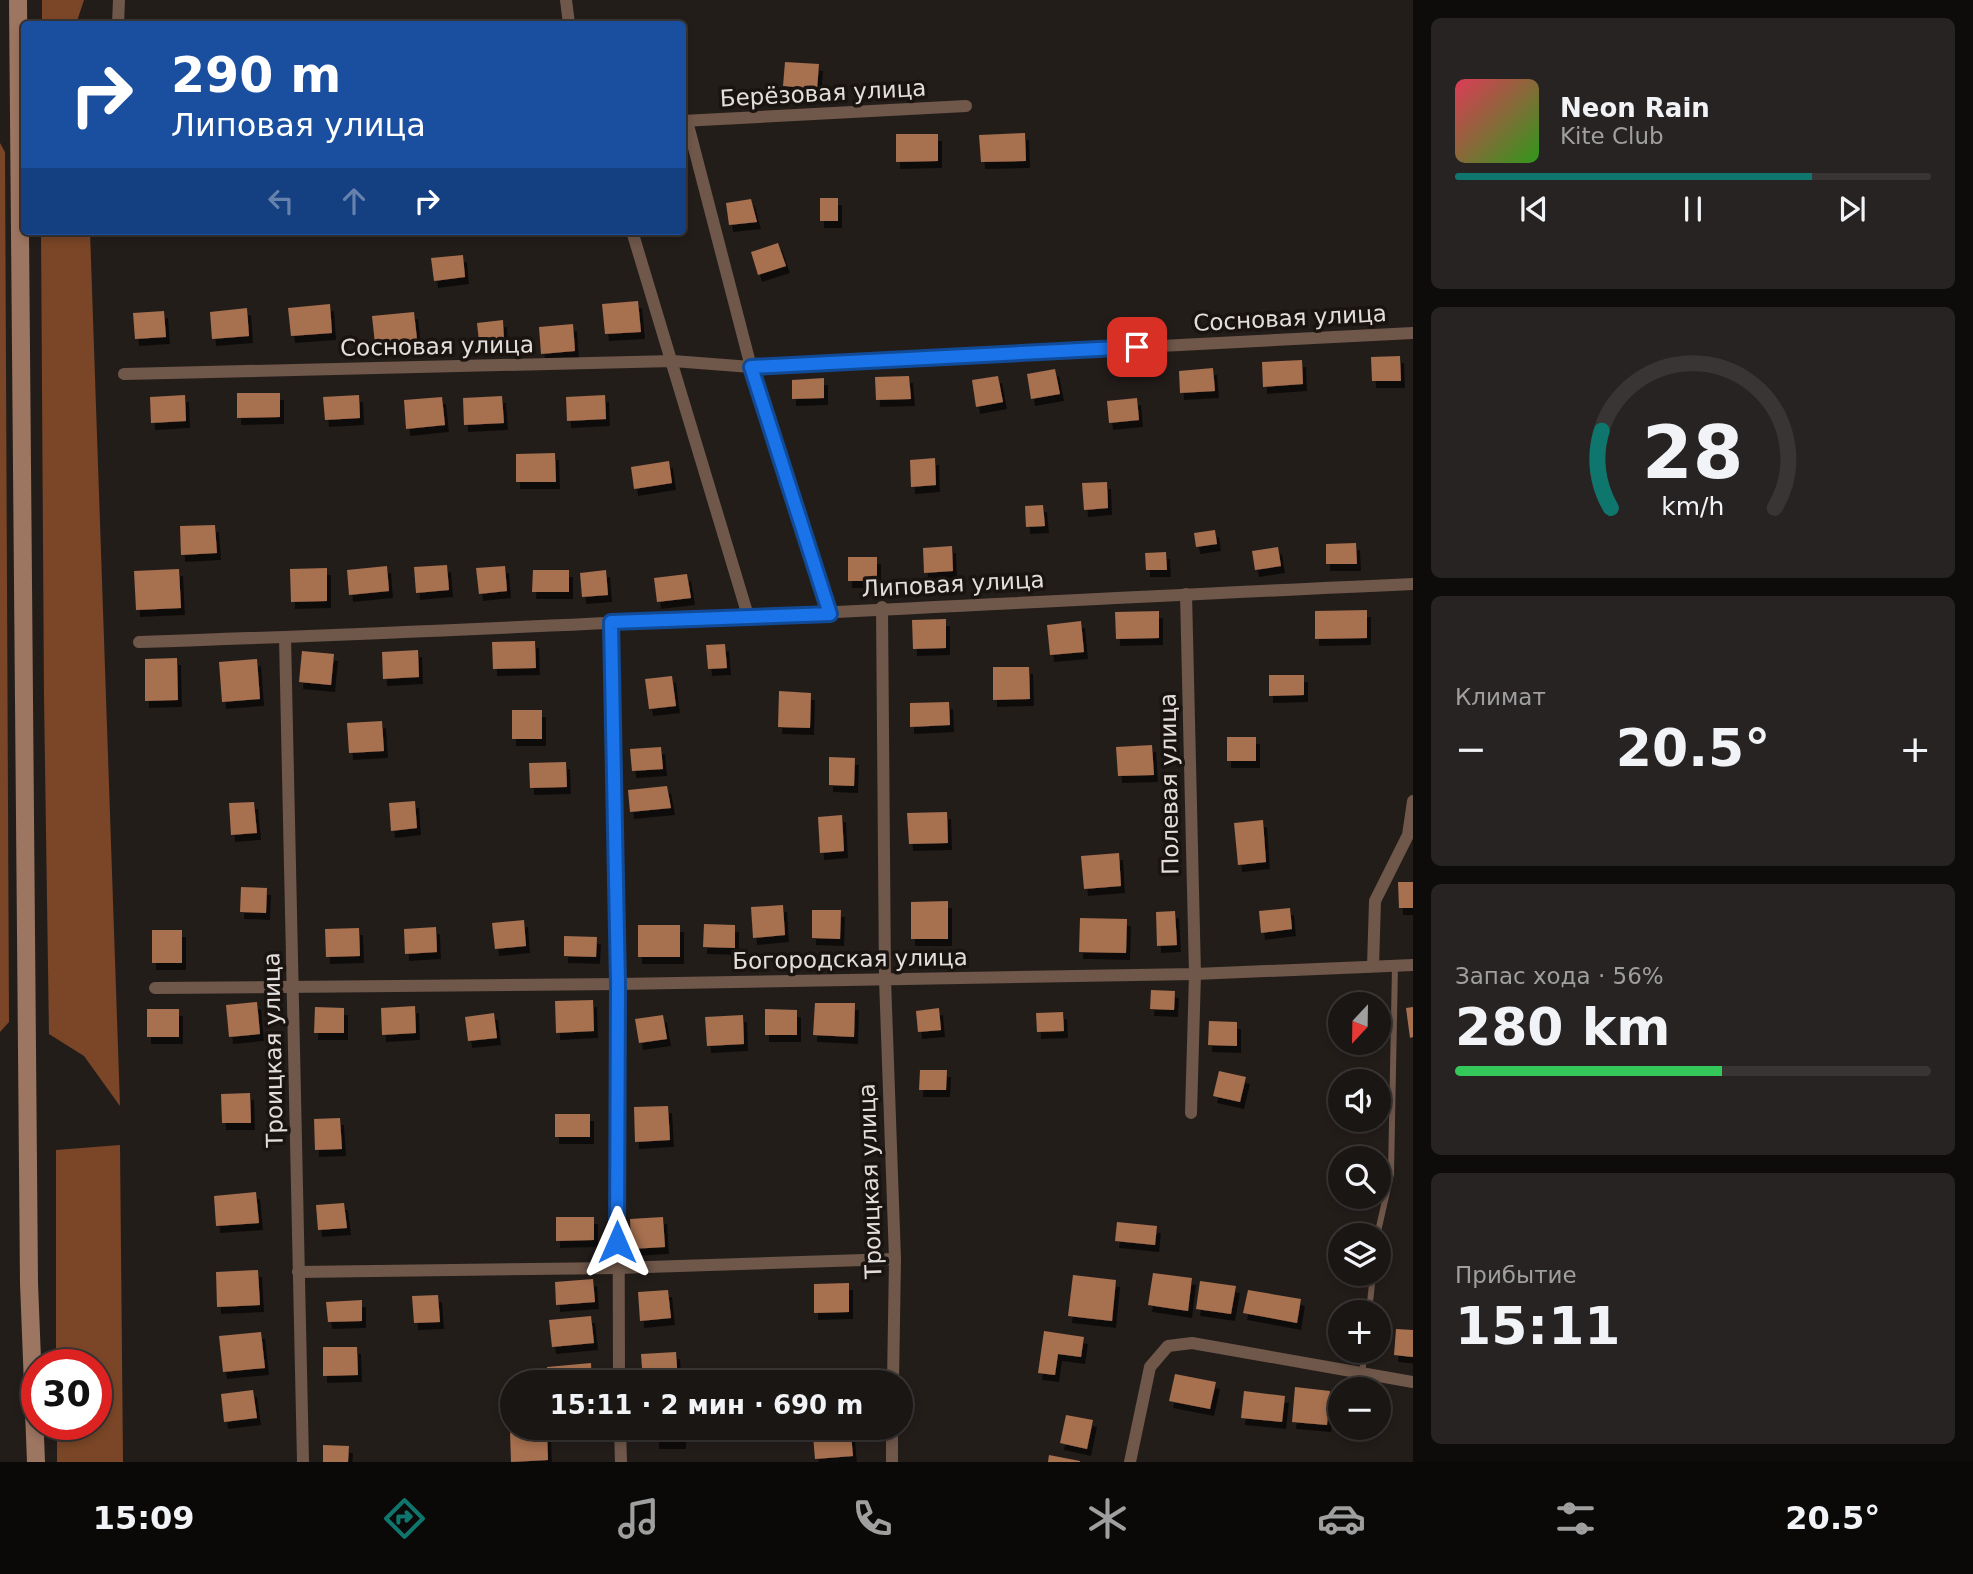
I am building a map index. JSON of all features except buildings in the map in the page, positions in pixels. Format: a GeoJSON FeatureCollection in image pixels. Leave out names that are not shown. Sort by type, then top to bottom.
{"type":"FeatureCollection","features":[{"type":"Feature","properties":{"kind":"street"},"geometry":{"type":"LineString","coordinates":[[18,0],[21,109]]}},
{"type":"Feature","properties":{"kind":"street"},"geometry":{"type":"LineString","coordinates":[[118,21],[119,0]]}},
{"type":"Feature","properties":{"kind":"street"},"geometry":{"type":"LineString","coordinates":[[566,0],[569,21]]}},
{"type":"Feature","properties":{"kind":"street","name":"Берёзовая улица"},"geometry":{"type":"LineString","coordinates":[[686,121],[966,106]]}},
{"type":"Feature","properties":{"kind":"street"},"geometry":{"type":"LineString","coordinates":[[686,125],[751,367],[830,614]]}},
{"type":"Feature","properties":{"kind":"street"},"geometry":{"type":"LineString","coordinates":[[22,235],[27,1118],[36,1462]]}},
{"type":"Feature","properties":{"kind":"street"},"geometry":{"type":"LineString","coordinates":[[633,235],[749,619]]}},
{"type":"Feature","properties":{"kind":"street","name":"Сосновая улица"},"geometry":{"type":"LineString","coordinates":[[124,374],[673,361],[751,367],[1413,333]]}},
{"type":"Feature","properties":{"kind":"street","name":"Липовая улица"},"geometry":{"type":"LineString","coordinates":[[139,642],[611,622],[749,619],[830,614],[882,607],[1413,584]]}},
{"type":"Feature","properties":{"kind":"street","name":"Полевая улица"},"geometry":{"type":"LineString","coordinates":[[1186,594],[1195,974],[1191,1113]]}},
{"type":"Feature","properties":{"kind":"street"},"geometry":{"type":"LineString","coordinates":[[882,607],[885,979]]}},
{"type":"Feature","properties":{"kind":"street"},"geometry":{"type":"LineString","coordinates":[[611,622],[618,984],[619,1370]]}},
{"type":"Feature","properties":{"kind":"street","name":"Троицкая улица"},"geometry":{"type":"LineString","coordinates":[[285,637],[303,1462]]}},
{"type":"Feature","properties":{"kind":"street"},"geometry":{"type":"LineString","coordinates":[[1373,966],[1375,901],[1408,835],[1413,801]]}},
{"type":"Feature","properties":{"kind":"street","name":"Богородская улица"},"geometry":{"type":"LineString","coordinates":[[155,988],[618,984],[1195,974],[1413,965]]}},
{"type":"Feature","properties":{"kind":"street","name":"Троицкая улица"},"geometry":{"type":"LineString","coordinates":[[885,979],[895,1259],[893,1370]]}},
{"type":"Feature","properties":{"kind":"street"},"geometry":{"type":"LineString","coordinates":[[298,1272],[617,1268],[895,1259]]}},
{"type":"Feature","properties":{"kind":"street"},"geometry":{"type":"LineString","coordinates":[[1130,1462],[1150,1367],[1168,1346],[1192,1343],[1413,1382]]}},
{"type":"Feature","properties":{"kind":"street"},"geometry":{"type":"LineString","coordinates":[[620,1440],[621,1462]]}},
{"type":"Feature","properties":{"kind":"street"},"geometry":{"type":"LineString","coordinates":[[892,1440],[892,1462]]}},
{"type":"Feature","properties":{"kind":"lane"},"geometry":{"type":"LineString","coordinates":[[1380,1223],[1391,1174],[1395,966]]}},
{"type":"Feature","properties":{"kind":"lane"},"geometry":{"type":"LineString","coordinates":[[1362,1373],[1363,1363]]}},
{"type":"Feature","properties":{"kind":"shaded area"},"geometry":{"type":"Polygon","coordinates":[[[42,0],[84,0],[77,21],[42,21],[42,0]]]}},
{"type":"Feature","properties":{"kind":"shaded area"},"geometry":{"type":"Polygon","coordinates":[[[0,143],[5,152],[9,1022],[0,1032],[0,143]]]}},
{"type":"Feature","properties":{"kind":"shaded area"},"geometry":{"type":"Polygon","coordinates":[[[41,235],[90,235],[120,1106],[84,1056],[49,1034],[41,235]]]}},
{"type":"Feature","properties":{"kind":"shaded area"},"geometry":{"type":"Polygon","coordinates":[[[120,1145],[123,1462],[57,1462],[57,1440],[112,1440],[112,1349],[56,1349],[56,1150],[120,1145]]]}},
{"type":"Feature","properties":{"kind":"route"},"geometry":{"type":"LineString","coordinates":[[617,1242],[618,984],[611,622],[830,614],[751,367],[1137,347]]}}]}
